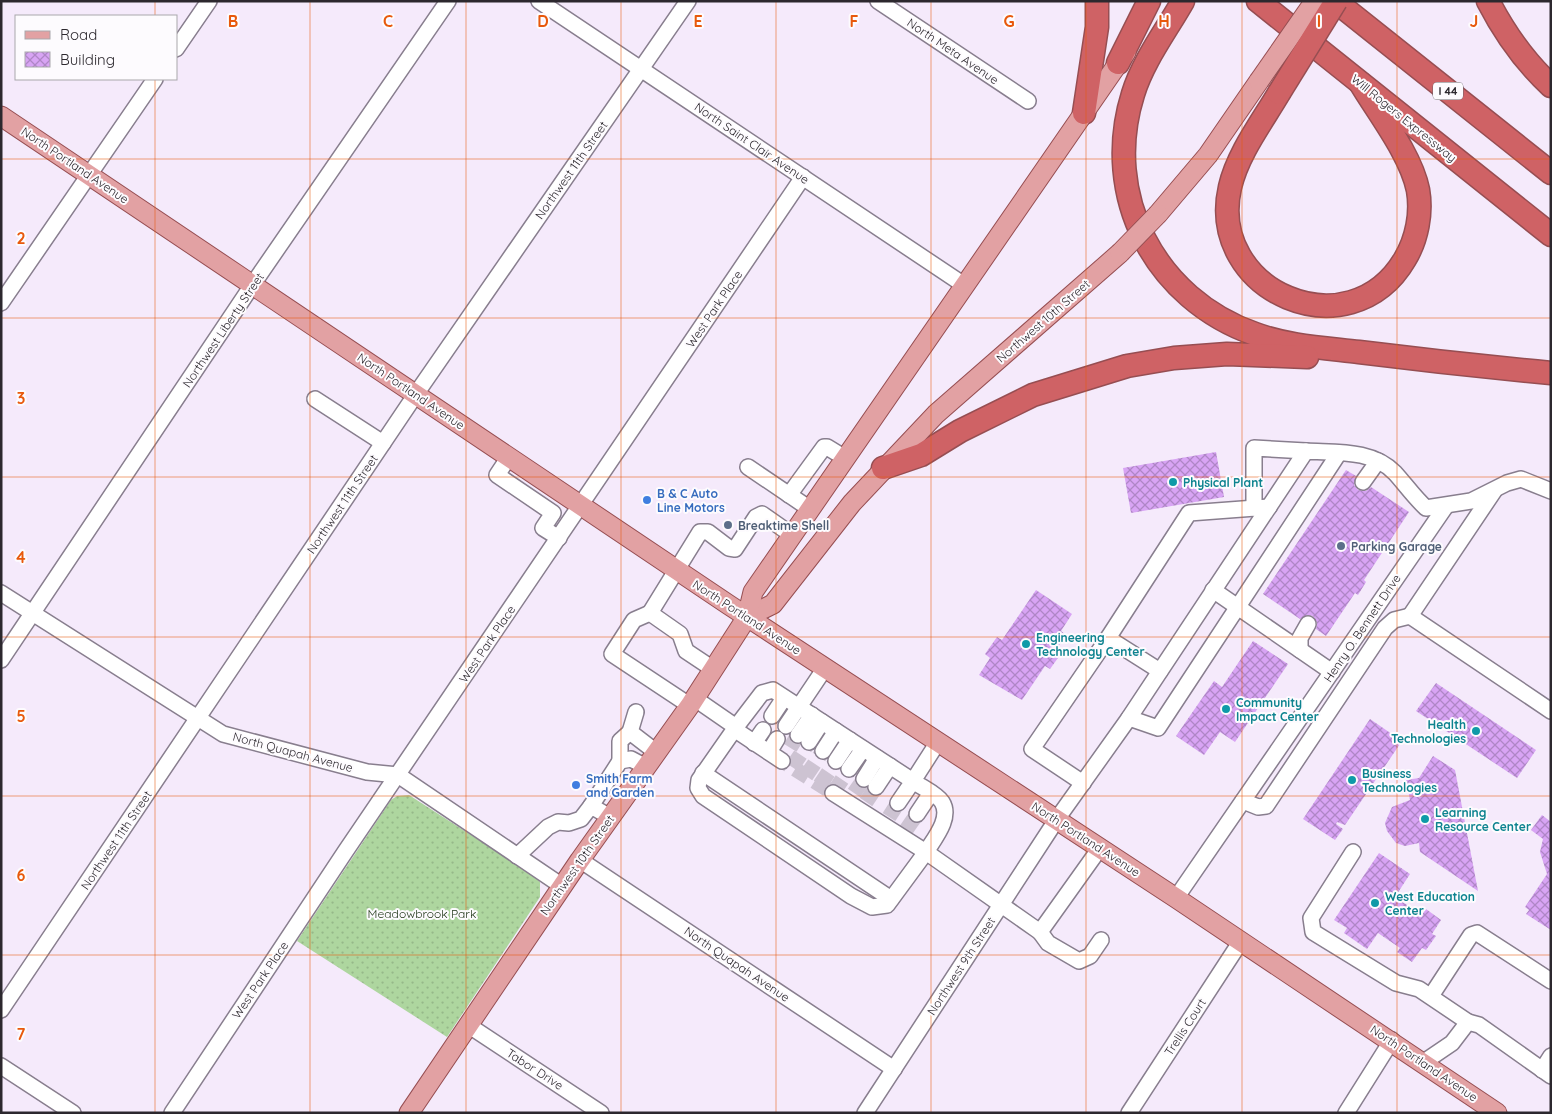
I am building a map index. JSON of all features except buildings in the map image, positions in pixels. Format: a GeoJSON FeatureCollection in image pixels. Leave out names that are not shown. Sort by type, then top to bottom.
{"type":"FeatureCollection","features":[{"type":"Feature","properties":{"kind":"highway"},"geometry":{"type":"LineString","coordinates":[[1084,113],[1097,27],[1097,1]]}},
{"type":"Feature","properties":{"kind":"highway"},"geometry":{"type":"LineString","coordinates":[[1118,63],[1149,1]]}},
{"type":"Feature","properties":{"kind":"highway"},"geometry":{"type":"LineString","coordinates":[[1183,1],[1136,85],[1127,117],[1124,143],[1124,170],[1135,221],[1166,273],[1184,294],[1207,312],[1231,325],[1257,335],[1335,349],[1551,373]]}},
{"type":"Feature","properties":{"kind":"highway","name":"Will Rogers Expressway"},"geometry":{"type":"LineString","coordinates":[[1258,1],[1551,235]]}},
{"type":"Feature","properties":{"kind":"highway"},"geometry":{"type":"LineString","coordinates":[[1335,1],[1279,93],[1238,166],[1230,187],[1228,224],[1232,240],[1240,258],[1265,286],[1302,304],[1340,305],[1371,294],[1385,284],[1400,268],[1411,250],[1419,213],[1418,190],[1413,173],[1361,84]]}},
{"type":"Feature","properties":{"kind":"highway","name":"I 44"},"geometry":{"type":"LineString","coordinates":[[1335,1],[1551,173]]}},
{"type":"Feature","properties":{"kind":"highway"},"geometry":{"type":"LineString","coordinates":[[1488,1],[1501,27],[1517,51],[1551,86]]}},
{"type":"Feature","properties":{"kind":"highway"},"geometry":{"type":"LineString","coordinates":[[883,468],[921,455],[960,431],[1033,395],[1127,366],[1174,358],[1227,354],[1460,364]]}},
{"type":"Feature","properties":{"kind":"main road","name":"Northwest 10th Street"},"geometry":{"type":"LineString","coordinates":[[408,1113],[562,886],[692,702],[747,617],[753,592],[1160,1]]}},
{"type":"Feature","properties":{"kind":"main road","name":"Northwest 10th Street"},"geometry":{"type":"LineString","coordinates":[[747,617],[773,604],[836,521],[883,468],[936,414],[1120,253],[1158,214],[1208,155],[1314,1]]}},
{"type":"Feature","properties":{"kind":"main road","name":"North Portland Avenue"},"geometry":{"type":"LineString","coordinates":[[1,116],[254,284],[676,570],[1392,1040],[1497,1113]]}},
{"type":"Feature","properties":{"kind":"street"},"geometry":{"type":"LineString","coordinates":[[178,46],[209,1]]}},
{"type":"Feature","properties":{"kind":"street","name":"Northwest Liberty Street"},"geometry":{"type":"LineString","coordinates":[[1,660],[254,284],[448,1]]}},
{"type":"Feature","properties":{"kind":"street","name":"North Saint Clair Avenue"},"geometry":{"type":"LineString","coordinates":[[539,1],[964,285]]}},
{"type":"Feature","properties":{"kind":"street","name":"Northwest 11th Street"},"geometry":{"type":"LineString","coordinates":[[1,1010],[416,394],[688,1]]}},
{"type":"Feature","properties":{"kind":"street","name":"North Meta Avenue"},"geometry":{"type":"LineString","coordinates":[[878,1],[1028,101]]}},
{"type":"Feature","properties":{"kind":"street"},"geometry":{"type":"LineString","coordinates":[[1,303],[155,80]]}},
{"type":"Feature","properties":{"kind":"street","name":"West Park Place"},"geometry":{"type":"LineString","coordinates":[[172,1113],[398,775],[803,177]]}},
{"type":"Feature","properties":{"kind":"street"},"geometry":{"type":"LineString","coordinates":[[315,399],[384,443]]}},
{"type":"Feature","properties":{"kind":"street"},"geometry":{"type":"LineString","coordinates":[[789,495],[824,447],[845,458]]}},
{"type":"Feature","properties":{"kind":"street"},"geometry":{"type":"LineString","coordinates":[[1254,508],[1254,448],[1371,456],[1394,472],[1411,494],[1426,508],[1471,502],[1521,479],[1551,491]]}},
{"type":"Feature","properties":{"kind":"street","name":"Northwest 9th Street"},"geometry":{"type":"LineString","coordinates":[[865,1113],[1057,819],[1129,718],[1306,451]]}},
{"type":"Feature","properties":{"kind":"street"},"geometry":{"type":"LineString","coordinates":[[1129,718],[1158,728],[1339,453]]}},
{"type":"Feature","properties":{"kind":"street"},"geometry":{"type":"LineString","coordinates":[[509,457],[496,475],[553,513],[543,528],[559,538]]}},
{"type":"Feature","properties":{"kind":"street"},"geometry":{"type":"LineString","coordinates":[[1364,482],[1378,461]]}},
{"type":"Feature","properties":{"kind":"street"},"geometry":{"type":"LineString","coordinates":[[748,467],[810,509]]}},
{"type":"Feature","properties":{"kind":"street"},"geometry":{"type":"LineString","coordinates":[[543,506],[555,489]]}},
{"type":"Feature","properties":{"kind":"street"},"geometry":{"type":"LineString","coordinates":[[1243,801],[1258,808],[1266,806],[1385,628],[1394,620],[1410,616],[1496,489]]}},
{"type":"Feature","properties":{"kind":"street","name":"Henry O. Bennett Drive"},"geometry":{"type":"LineString","coordinates":[[1176,898],[1446,506]]}},
{"type":"Feature","properties":{"kind":"street"},"geometry":{"type":"LineString","coordinates":[[1083,783],[1032,748],[1108,638],[1189,513],[1269,508]]}},
{"type":"Feature","properties":{"kind":"street"},"geometry":{"type":"LineString","coordinates":[[782,761],[735,728],[612,654],[634,620],[650,613],[700,532],[708,532],[729,548],[735,549],[756,517],[762,514],[792,535]]}},
{"type":"Feature","properties":{"kind":"street"},"geometry":{"type":"LineString","coordinates":[[1213,590],[1332,672]]}},
{"type":"Feature","properties":{"kind":"street","name":"North Quapah Avenue"},"geometry":{"type":"LineString","coordinates":[[1,593],[223,734],[367,772],[398,775],[562,886]]}},
{"type":"Feature","properties":{"kind":"street"},"geometry":{"type":"LineString","coordinates":[[650,613],[680,634],[686,651],[713,669]]}},
{"type":"Feature","properties":{"kind":"street"},"geometry":{"type":"LineString","coordinates":[[1410,616],[1551,711]]}},
{"type":"Feature","properties":{"kind":"street"},"geometry":{"type":"LineString","coordinates":[[1300,650],[1300,638],[1308,624]]}},
{"type":"Feature","properties":{"kind":"street"},"geometry":{"type":"LineString","coordinates":[[1108,638],[1160,671]]}},
{"type":"Feature","properties":{"kind":"street"},"geometry":{"type":"LineString","coordinates":[[811,715],[798,734],[811,715],[825,668]]}},
{"type":"Feature","properties":{"kind":"street"},"geometry":{"type":"LineString","coordinates":[[773,690],[784,698],[864,748],[942,801],[945,810],[944,822],[926,852],[887,904],[872,907],[739,821],[703,796],[698,788],[699,780],[703,773],[762,693],[773,690]]}},
{"type":"Feature","properties":{"kind":"street"},"geometry":{"type":"LineString","coordinates":[[772,716],[784,698]]}},
{"type":"Feature","properties":{"kind":"street"},"geometry":{"type":"LineString","coordinates":[[517,856],[548,827],[558,822],[569,823],[581,819],[620,761],[620,741],[630,732],[636,712]]}},
{"type":"Feature","properties":{"kind":"street"},"geometry":{"type":"LineString","coordinates":[[754,743],[763,730]]}},
{"type":"Feature","properties":{"kind":"street"},"geometry":{"type":"LineString","coordinates":[[823,751],[836,731]]}},
{"type":"Feature","properties":{"kind":"street"},"geometry":{"type":"LineString","coordinates":[[630,732],[651,759]]}},
{"type":"Feature","properties":{"kind":"street"},"geometry":{"type":"LineString","coordinates":[[769,752],[778,739]]}},
{"type":"Feature","properties":{"kind":"street"},"geometry":{"type":"LineString","coordinates":[[850,740],[843,765],[864,748]]}},
{"type":"Feature","properties":{"kind":"street"},"geometry":{"type":"LineString","coordinates":[[898,803],[938,742]]}},
{"type":"Feature","properties":{"kind":"street"},"geometry":{"type":"LineString","coordinates":[[620,761],[651,759]]}},
{"type":"Feature","properties":{"kind":"street"},"geometry":{"type":"LineString","coordinates":[[870,783],[884,762]]}},
{"type":"Feature","properties":{"kind":"street"},"geometry":{"type":"LineString","coordinates":[[833,793],[857,802],[904,833],[926,852],[1040,932],[1048,943],[1079,962],[1090,956],[1100,940]]}},
{"type":"Feature","properties":{"kind":"street"},"geometry":{"type":"LineString","coordinates":[[917,814],[930,793]]}},
{"type":"Feature","properties":{"kind":"street"},"geometry":{"type":"LineString","coordinates":[[591,806],[610,817]]}},
{"type":"Feature","properties":{"kind":"street"},"geometry":{"type":"LineString","coordinates":[[1040,932],[1100,848]]}},
{"type":"Feature","properties":{"kind":"street"},"geometry":{"type":"LineString","coordinates":[[1354,852],[1311,918],[1313,932],[1388,979],[1396,983],[1420,988],[1468,1022],[1479,1025],[1546,1073],[1551,1056]]}},
{"type":"Feature","properties":{"kind":"street","name":"North Quapah Avenue"},"geometry":{"type":"LineString","coordinates":[[580,860],[894,1069]]}},
{"type":"Feature","properties":{"kind":"street"},"geometry":{"type":"LineString","coordinates":[[1430,996],[1471,936],[1477,933],[1551,981]]}},
{"type":"Feature","properties":{"kind":"street","name":"Trellis Court"},"geometry":{"type":"LineString","coordinates":[[1129,1113],[1241,941]]}},
{"type":"Feature","properties":{"kind":"street"},"geometry":{"type":"LineString","coordinates":[[1424,1062],[1452,1043],[1468,1022]]}},
{"type":"Feature","properties":{"kind":"street","name":"Tabor Drive"},"geometry":{"type":"LineString","coordinates":[[468,1025],[601,1113]]}},
{"type":"Feature","properties":{"kind":"street"},"geometry":{"type":"LineString","coordinates":[[1346,1113],[1392,1040]]}},
{"type":"Feature","properties":{"kind":"street"},"geometry":{"type":"LineString","coordinates":[[1,1066],[73,1113]]}},
{"type":"Feature","properties":{"kind":"green space","name":"Meadowbrook Park"},"geometry":{"type":"Polygon","coordinates":[[[409,795],[533,875],[540,882],[540,897],[447,1037],[297,941],[391,800],[397,796],[409,795]]]}},
{"type":"Feature","properties":{"kind":"tunnel"},"geometry":{"type":"LineString","coordinates":[[798,735],[782,761],[833,793],[849,769]]}},
{"type":"Feature","properties":{"kind":"tunnel"},"geometry":{"type":"LineString","coordinates":[[792,767],[809,742]]}},
{"type":"Feature","properties":{"kind":"tunnel"},"geometry":{"type":"LineString","coordinates":[[806,776],[823,751]]}},
{"type":"Feature","properties":{"kind":"tunnel"},"geometry":{"type":"LineString","coordinates":[[820,785],[836,761]]}},
{"type":"Feature","properties":{"kind":"tunnel"},"geometry":{"type":"LineString","coordinates":[[854,793],[864,779]]}},
{"type":"Feature","properties":{"kind":"tunnel"},"geometry":{"type":"LineString","coordinates":[[866,802],[876,787]]}},
{"type":"Feature","properties":{"kind":"tunnel"},"geometry":{"type":"LineString","coordinates":[[889,817],[898,803]]}},
{"type":"Feature","properties":{"kind":"tunnel"},"geometry":{"type":"LineString","coordinates":[[906,830],[917,814]]}},
{"type":"Feature","properties":{"kind":"place","name":"Physical Plant"},"geometry":{"type":"Point","coordinates":[1173,482]}},
{"type":"Feature","properties":{"kind":"place","name":"B & C Auto Line Motors"},"geometry":{"type":"Point","coordinates":[647,500]}},
{"type":"Feature","properties":{"kind":"place","name":"Breaktime Shell"},"geometry":{"type":"Point","coordinates":[728,525]}},
{"type":"Feature","properties":{"kind":"place","name":"Parking Garage"},"geometry":{"type":"Point","coordinates":[1341,546]}},
{"type":"Feature","properties":{"kind":"place","name":"Engineering Technology Center"},"geometry":{"type":"Point","coordinates":[1026,644]}},
{"type":"Feature","properties":{"kind":"place","name":"Community Impact Center"},"geometry":{"type":"Point","coordinates":[1226,709]}},
{"type":"Feature","properties":{"kind":"place","name":"Health Technologies"},"geometry":{"type":"Point","coordinates":[1476,731]}},
{"type":"Feature","properties":{"kind":"place","name":"Business Technologies"},"geometry":{"type":"Point","coordinates":[1352,780]}},
{"type":"Feature","properties":{"kind":"place","name":"Smith Farm and Garden"},"geometry":{"type":"Point","coordinates":[576,785]}},
{"type":"Feature","properties":{"kind":"place","name":"Learning Resource Center"},"geometry":{"type":"Point","coordinates":[1425,819]}},
{"type":"Feature","properties":{"kind":"place","name":"West Education Center"},"geometry":{"type":"Point","coordinates":[1375,903]}}]}
